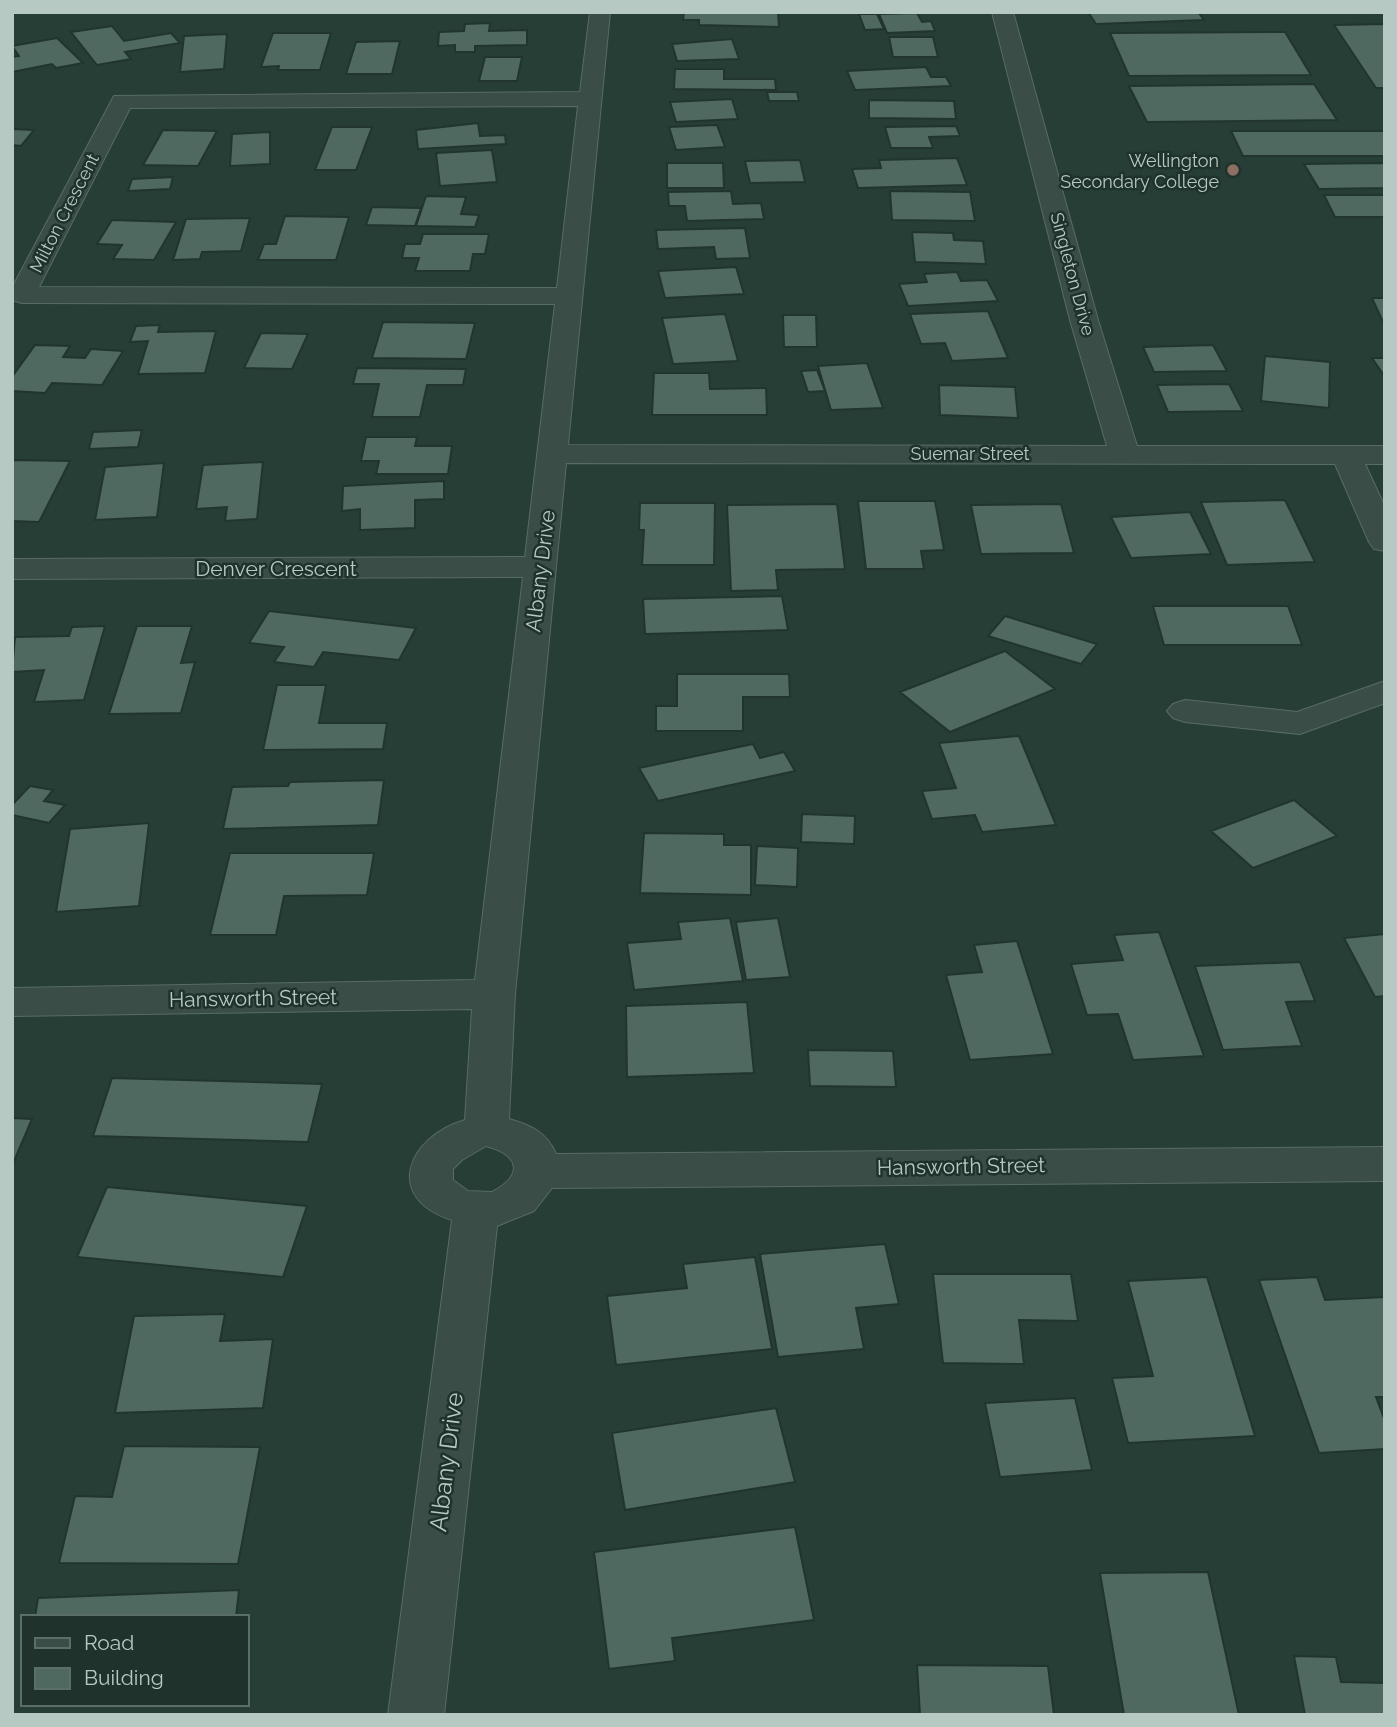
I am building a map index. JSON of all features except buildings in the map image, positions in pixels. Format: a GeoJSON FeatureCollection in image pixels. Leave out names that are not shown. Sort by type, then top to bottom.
{"type":"FeatureCollection","features":[{"type":"Feature","properties":{"kind":"street","name":"Albany Drive"},"geometry":{"type":"LineString","coordinates":[[486,1130],[494,994],[554,454],[568,296],[593,99],[600,12]]}},
{"type":"Feature","properties":{"kind":"street","name":"Singleton Drive"},"geometry":{"type":"LineString","coordinates":[[1002,12],[1084,320],[1124,453]]}},
{"type":"Feature","properties":{"kind":"street","name":"Milton Crescent"},"geometry":{"type":"LineString","coordinates":[[568,296],[22,295],[122,101],[593,99]]}},
{"type":"Feature","properties":{"kind":"street","name":"Suemar Street"},"geometry":{"type":"LineString","coordinates":[[554,454],[1385,454]]}},
{"type":"Feature","properties":{"kind":"street"},"geometry":{"type":"LineString","coordinates":[[1346,455],[1385,542]]}},
{"type":"Feature","properties":{"kind":"street","name":"Denver Crescent"},"geometry":{"type":"LineString","coordinates":[[12,569],[540,567]]}},
{"type":"Feature","properties":{"kind":"street"},"geometry":{"type":"LineString","coordinates":[[1185,711],[1300,723],[1385,691]]}},
{"type":"Feature","properties":{"kind":"street","name":"Hansworth Street"},"geometry":{"type":"LineString","coordinates":[[12,1002],[494,994]]}},
{"type":"Feature","properties":{"kind":"street"},"geometry":{"type":"LineString","coordinates":[[486,1130],[519,1138],[537,1158],[538,1171],[534,1184],[511,1204],[476,1210],[459,1207],[435,1189],[433,1162],[441,1150],[454,1140],[486,1130]]}},
{"type":"Feature","properties":{"kind":"street","name":"Hansworth Street"},"geometry":{"type":"LineString","coordinates":[[538,1171],[1385,1164]]}},
{"type":"Feature","properties":{"kind":"street","name":"Albany Drive"},"geometry":{"type":"LineString","coordinates":[[416,1715],[476,1210]]}},
{"type":"Feature","properties":{"kind":"place","name":"Wellington Secondary College"},"geometry":{"type":"Point","coordinates":[1233,170]}}]}
